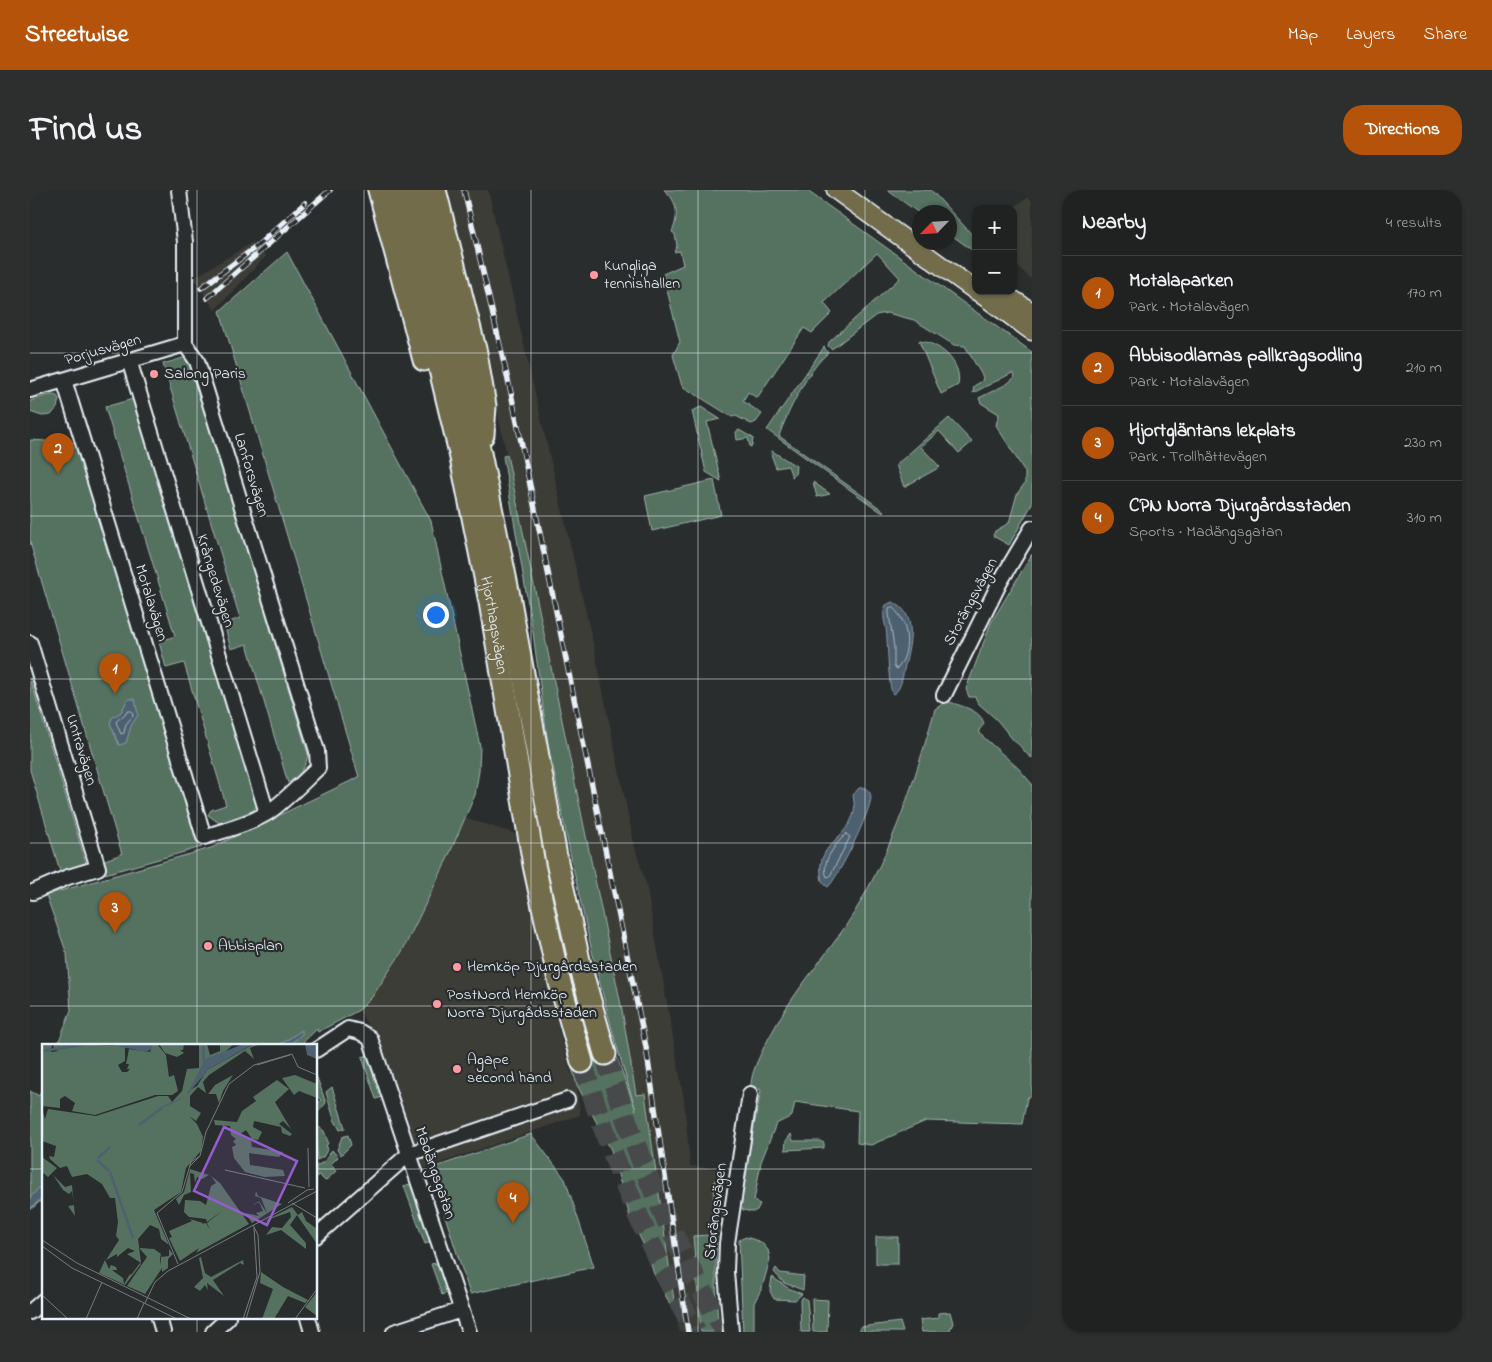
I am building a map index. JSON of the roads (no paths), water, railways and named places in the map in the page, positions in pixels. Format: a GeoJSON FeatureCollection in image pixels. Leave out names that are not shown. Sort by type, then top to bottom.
{"type":"FeatureCollection","features":[{"type":"Feature","properties":{"kind":"highway"},"geometry":{"type":"LineString","coordinates":[[379,190],[428,374],[470,453]]}},
{"type":"Feature","properties":{"kind":"highway","name":"Hjorthagsvägen"},"geometry":{"type":"LineString","coordinates":[[397,190],[510,601],[557,862],[581,969],[605,1054]]}},
{"type":"Feature","properties":{"kind":"highway","name":"Hjorthagsvägen"},"geometry":{"type":"LineString","coordinates":[[418,190],[470,453],[493,621],[534,864],[558,976],[582,1062]]}},
{"type":"Feature","properties":{"kind":"highway"},"geometry":{"type":"LineString","coordinates":[[435,190],[481,378],[485,406],[470,453]]}},
{"type":"Feature","properties":{"kind":"main road"},"geometry":{"type":"LineString","coordinates":[[836,190],[972,288]]}},
{"type":"Feature","properties":{"kind":"main road"},"geometry":{"type":"LineString","coordinates":[[856,190],[912,230]]}},
{"type":"Feature","properties":{"kind":"main road"},"geometry":{"type":"LineString","coordinates":[[940,250],[972,273]]}},
{"type":"Feature","properties":{"kind":"main road"},"geometry":{"type":"LineString","coordinates":[[981,295],[1032,332]]}},
{"type":"Feature","properties":{"kind":"main road"},"geometry":{"type":"LineString","coordinates":[[1005,295],[1032,312]]}},
{"type":"Feature","properties":{"kind":"street"},"geometry":{"type":"LineString","coordinates":[[179,190],[185,242],[185,344]]}},
{"type":"Feature","properties":{"kind":"street","name":"Porjusvägen"},"geometry":{"type":"LineString","coordinates":[[30,390],[185,344]]}},
{"type":"Feature","properties":{"kind":"street","name":"Lanforsvägen"},"geometry":{"type":"LineString","coordinates":[[185,344],[197,361],[317,751],[318,768],[289,796],[267,813]]}},
{"type":"Feature","properties":{"kind":"street","name":"Krångedevägen"},"geometry":{"type":"LineString","coordinates":[[129,360],[267,813]]}},
{"type":"Feature","properties":{"kind":"street","name":"Motalavägen"},"geometry":{"type":"LineString","coordinates":[[64,380],[204,837],[267,813]]}},
{"type":"Feature","properties":{"kind":"street","name":"Storängsvägen"},"geometry":{"type":"LineString","coordinates":[[944,695],[996,590],[1032,528]]}},
{"type":"Feature","properties":{"kind":"street","name":"Untravägen"},"geometry":{"type":"LineString","coordinates":[[30,642],[98,868],[31,890]]}},
{"type":"Feature","properties":{"kind":"street","name":"Madängsgatan"},"geometry":{"type":"LineString","coordinates":[[318,1049],[348,1029],[360,1032],[370,1038],[469,1332]]}},
{"type":"Feature","properties":{"kind":"street","name":"Storängsvägen"},"geometry":{"type":"LineString","coordinates":[[731,1332],[726,1272],[727,1243],[750,1094]]}},
{"type":"Feature","properties":{"kind":"street"},"geometry":{"type":"LineString","coordinates":[[318,1234],[409,1154],[568,1100]]}},
{"type":"Feature","properties":{"kind":"street"},"geometry":{"type":"LineString","coordinates":[[30,1312],[42,1302]]}},
{"type":"Feature","properties":{"kind":"street"},"geometry":{"type":"LineString","coordinates":[[394,1332],[462,1310]]}},
{"type":"Feature","properties":{"kind":"street"},"geometry":{"type":"LineString","coordinates":[[213,1332],[226,1320]]}},
{"type":"Feature","properties":{"kind":"water"},"geometry":{"type":"Polygon","coordinates":[[[892,602],[901,607],[906,614],[910,632],[910,642],[902,680],[898,690],[893,694],[890,683],[884,619],[886,605],[892,602]]]}},
{"type":"Feature","properties":{"kind":"water"},"geometry":{"type":"Polygon","coordinates":[[[128,699],[135,699],[138,715],[131,726],[126,743],[119,745],[110,723],[112,718],[121,712],[128,699]]]}},
{"type":"Feature","properties":{"kind":"water"},"geometry":{"type":"Polygon","coordinates":[[[859,788],[865,788],[870,793],[870,805],[853,844],[828,887],[821,878],[823,856],[852,818],[854,812],[853,795],[859,788]]]}},
{"type":"Feature","properties":{"kind":"water"},"geometry":{"type":"Polygon","coordinates":[[[302,1030],[302,1034],[290,1044],[281,1044],[302,1030]]]}},
{"type":"Feature","properties":{"kind":"water"},"geometry":{"type":"Polygon","coordinates":[[[42,1184],[42,1198],[30,1209],[30,1198],[42,1184]]]}},
{"type":"Feature","properties":{"kind":"tunnel"},"geometry":{"type":"LineString","coordinates":[[605,1054],[616,1091],[656,1197],[689,1266],[726,1332]]}},
{"type":"Feature","properties":{"kind":"tunnel"},"geometry":{"type":"LineString","coordinates":[[582,1062],[605,1132],[631,1200],[678,1300],[696,1332]]}},
{"type":"Feature","properties":{"kind":"railway"},"geometry":{"type":"LineString","coordinates":[[207,298],[330,190]]}},
{"type":"Feature","properties":{"kind":"railway"},"geometry":{"type":"LineString","coordinates":[[464,190],[511,393],[646,1047],[688,1332]]}},
{"type":"Feature","properties":{"kind":"railway"},"geometry":{"type":"LineString","coordinates":[[201,288],[257,246],[305,203]]}},
{"type":"Feature","properties":{"kind":"place","name":"Kungliga tennishallen"},"geometry":{"type":"Point","coordinates":[594,275]}},
{"type":"Feature","properties":{"kind":"place","name":"Salong Paris"},"geometry":{"type":"Point","coordinates":[154,374]}},
{"type":"Feature","properties":{"kind":"place","name":"Abbisodlarnas pallkragsodling"},"geometry":{"type":"Point","coordinates":[58,474]}},
{"type":"Feature","properties":{"kind":"place","name":"Motalaparken"},"geometry":{"type":"Point","coordinates":[115,694]}},
{"type":"Feature","properties":{"kind":"place","name":"Hjortgläntans lekplats"},"geometry":{"type":"Point","coordinates":[115,933]}},
{"type":"Feature","properties":{"kind":"place","name":"Abbisplan"},"geometry":{"type":"Point","coordinates":[208,946]}},
{"type":"Feature","properties":{"kind":"place","name":"Hemköp Djurgårdsstaden"},"geometry":{"type":"Point","coordinates":[457,967]}},
{"type":"Feature","properties":{"kind":"place","name":"PostNord Hemköp Norra Djurgådsstaden"},"geometry":{"type":"Point","coordinates":[437,1004]}},
{"type":"Feature","properties":{"kind":"place","name":"Agape second hand"},"geometry":{"type":"Point","coordinates":[457,1069]}},
{"type":"Feature","properties":{"kind":"place","name":"CPN Norra Djurgårdsstaden"},"geometry":{"type":"Point","coordinates":[513,1223]}}]}
